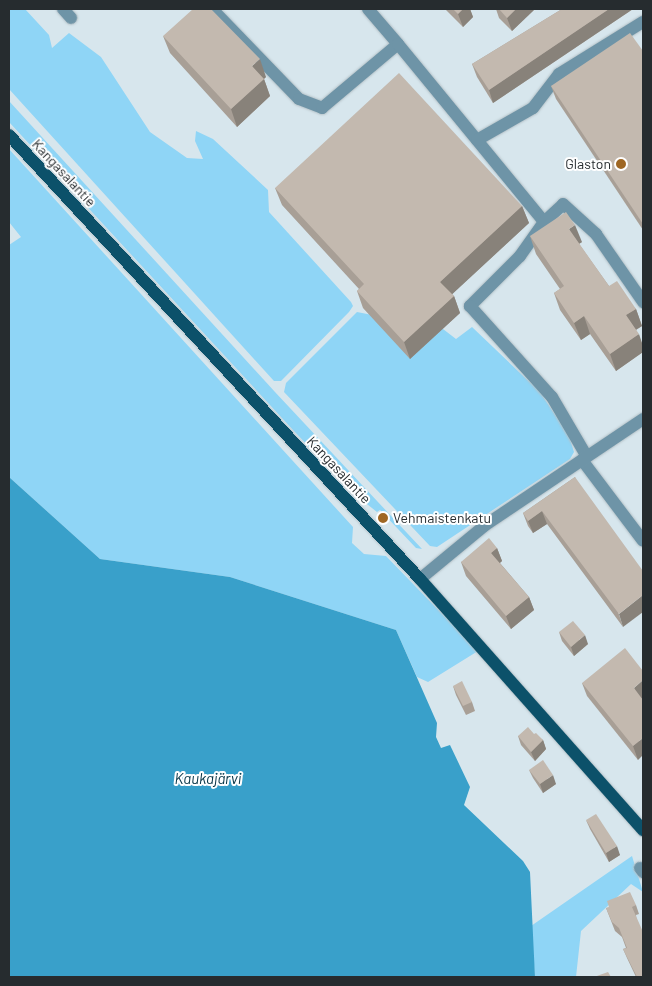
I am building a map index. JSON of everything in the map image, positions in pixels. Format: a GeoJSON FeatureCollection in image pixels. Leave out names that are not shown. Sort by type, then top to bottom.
{"type":"FeatureCollection","features":[{"type":"Feature","properties":{"kind":"main road","name":"Kangasalantie"},"geometry":{"type":"LineString","coordinates":[[9,135],[420,579],[643,830]]}},
{"type":"Feature","properties":{"kind":"street"},"geometry":{"type":"LineString","coordinates":[[212,9],[299,99],[322,108],[398,44]]}},
{"type":"Feature","properties":{"kind":"street"},"geometry":{"type":"LineString","coordinates":[[368,9],[544,222]]}},
{"type":"Feature","properties":{"kind":"street"},"geometry":{"type":"LineString","coordinates":[[477,140],[533,108],[559,74],[643,22]]}},
{"type":"Feature","properties":{"kind":"street"},"geometry":{"type":"LineString","coordinates":[[643,302],[596,234],[563,204],[544,222],[520,256],[470,306],[552,397],[584,458],[643,541]]}},
{"type":"Feature","properties":{"kind":"street"},"geometry":{"type":"LineString","coordinates":[[420,579],[484,526],[643,419]]}},
{"type":"Feature","properties":{"kind":"shaded area"},"geometry":{"type":"Polygon","coordinates":[[[9,9],[25,9],[49,35],[52,48],[69,33],[101,57],[150,132],[187,158],[203,159],[195,141],[196,131],[213,139],[268,190],[269,212],[351,302],[353,306],[349,312],[281,381],[274,381],[9,89],[9,9]]]}},
{"type":"Feature","properties":{"kind":"shaded area"},"geometry":{"type":"Polygon","coordinates":[[[9,101],[275,392],[422,549],[416,548],[380,510],[377,512],[353,493],[9,122],[9,101]]]}},
{"type":"Feature","properties":{"kind":"shaded area"},"geometry":{"type":"Polygon","coordinates":[[[9,149],[353,527],[352,543],[364,554],[386,556],[478,651],[428,682],[417,677],[396,630],[230,577],[100,559],[9,477],[9,245],[21,237],[9,222],[9,149]]]}},
{"type":"Feature","properties":{"kind":"shaded area"},"geometry":{"type":"Polygon","coordinates":[[[357,312],[443,329],[456,339],[472,327],[540,392],[569,436],[574,452],[570,459],[437,547],[430,546],[284,392],[286,383],[357,312]]]}},
{"type":"Feature","properties":{"kind":"shaded area"},"geometry":{"type":"Polygon","coordinates":[[[632,856],[643,892],[631,884],[581,931],[576,977],[535,977],[531,926],[632,856]]]}},
{"type":"Feature","properties":{"kind":"water","name":"Kaukajärvi"},"geometry":{"type":"Polygon","coordinates":[[[9,477],[100,559],[230,577],[396,630],[437,723],[436,737],[441,748],[450,745],[470,787],[464,805],[523,861],[530,872],[535,977],[9,977],[9,477]]]}},
{"type":"Feature","properties":{"kind":"building"},"geometry":{"type":"Polygon","coordinates":[[[193,9],[211,9],[260,59],[252,66],[264,79],[231,109],[163,36],[193,9]]]}},
{"type":"Feature","properties":{"kind":"building"},"geometry":{"type":"Polygon","coordinates":[[[453,9],[463,9],[458,14],[453,9]]]}},
{"type":"Feature","properties":{"kind":"building"},"geometry":{"type":"Polygon","coordinates":[[[499,9],[516,9],[507,18],[499,9]]]}},
{"type":"Feature","properties":{"kind":"building"},"geometry":{"type":"Polygon","coordinates":[[[562,9],[609,9],[489,90],[472,64],[562,9]]]}},
{"type":"Feature","properties":{"kind":"building","name":"Glaston"},"geometry":{"type":"Polygon","coordinates":[[[630,33],[643,51],[643,224],[551,86],[630,33]]]}},
{"type":"Feature","properties":{"kind":"building"},"geometry":{"type":"Polygon","coordinates":[[[399,73],[522,206],[440,282],[454,296],[404,342],[357,291],[364,284],[275,188],[399,73]]]}},
{"type":"Feature","properties":{"kind":"building"},"geometry":{"type":"Polygon","coordinates":[[[566,212],[575,225],[569,229],[609,286],[617,281],[636,309],[626,315],[639,334],[610,354],[584,316],[574,323],[554,293],[564,286],[530,236],[566,212]]]}},
{"type":"Feature","properties":{"kind":"building"},"geometry":{"type":"Polygon","coordinates":[[[575,477],[643,571],[643,595],[619,614],[542,511],[528,521],[523,513],[575,477]]]}},
{"type":"Feature","properties":{"kind":"building"},"geometry":{"type":"Polygon","coordinates":[[[489,538],[497,548],[491,553],[529,597],[506,616],[461,562],[489,538]]]}},
{"type":"Feature","properties":{"kind":"building"},"geometry":{"type":"Polygon","coordinates":[[[573,621],[585,635],[571,647],[559,632],[573,621]]]}},
{"type":"Feature","properties":{"kind":"building"},"geometry":{"type":"Polygon","coordinates":[[[625,648],[643,671],[643,680],[634,688],[643,700],[643,738],[633,746],[582,683],[625,648]]]}},
{"type":"Feature","properties":{"kind":"building"},"geometry":{"type":"Polygon","coordinates":[[[462,681],[472,702],[463,706],[453,686],[462,681]]]}},
{"type":"Feature","properties":{"kind":"building"},"geometry":{"type":"Polygon","coordinates":[[[528,727],[543,740],[531,752],[518,736],[528,727]]]}},
{"type":"Feature","properties":{"kind":"building"},"geometry":{"type":"Polygon","coordinates":[[[543,760],[553,775],[540,784],[529,770],[543,760]]]}},
{"type":"Feature","properties":{"kind":"building"},"geometry":{"type":"Polygon","coordinates":[[[596,814],[617,846],[606,853],[586,820],[596,814]]]}},
{"type":"Feature","properties":{"kind":"building"},"geometry":{"type":"Polygon","coordinates":[[[630,892],[636,905],[632,907],[643,932],[643,977],[637,977],[623,949],[627,948],[619,928],[612,922],[606,908],[609,907],[607,901],[630,892]]]}},
{"type":"Feature","properties":{"kind":"building"},"geometry":{"type":"Polygon","coordinates":[[[608,972],[611,977],[594,977],[608,972]]]}},
{"type":"Feature","properties":{"kind":"place","name":"Glaston"},"geometry":{"type":"Point","coordinates":[621,164]}},
{"type":"Feature","properties":{"kind":"place","name":"Vehmaistenkatu"},"geometry":{"type":"Point","coordinates":[383,518]}}]}
